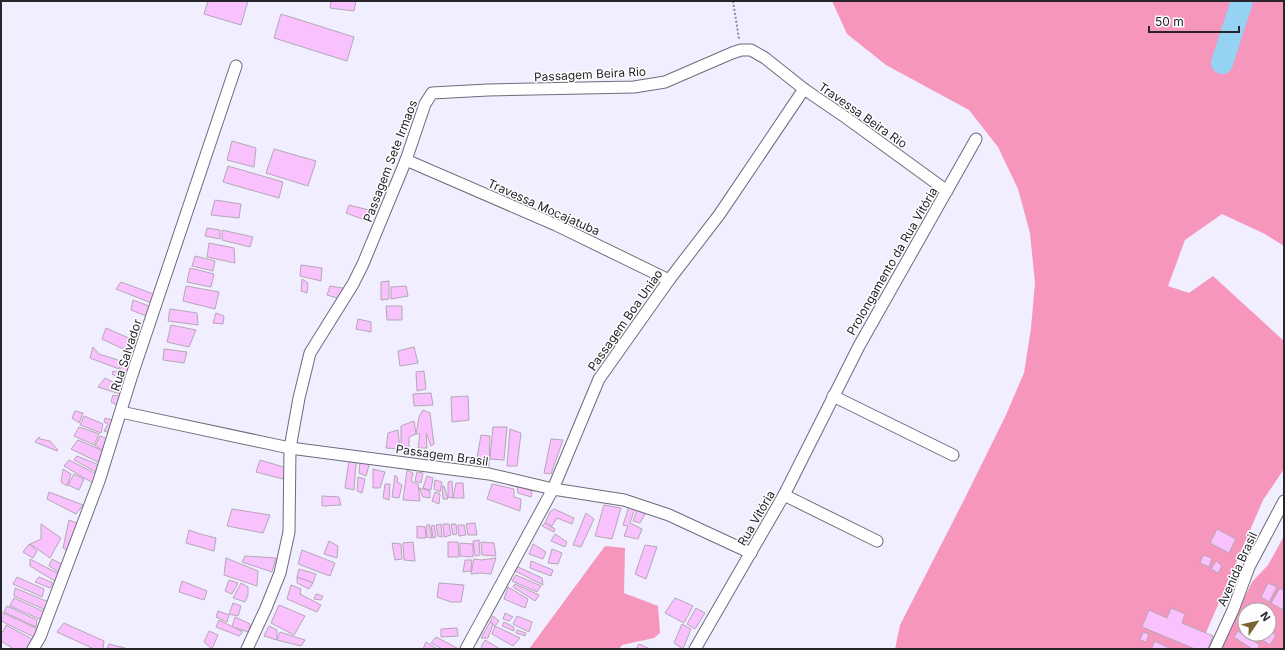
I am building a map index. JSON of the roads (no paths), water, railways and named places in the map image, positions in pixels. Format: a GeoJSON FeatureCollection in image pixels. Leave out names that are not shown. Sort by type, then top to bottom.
{"type":"FeatureCollection","features":[{"type":"Feature","properties":{"kind":"street","name":"Travessa Beira Rio"},"geometry":{"type":"LineString","coordinates":[[741,50],[751,50],[766,58],[804,89],[947,191]]}},
{"type":"Feature","properties":{"kind":"street","name":"Passagem Beira Rio"},"geometry":{"type":"LineString","coordinates":[[432,94],[488,90],[634,87],[665,82],[732,52],[741,50]]}},
{"type":"Feature","properties":{"kind":"street","name":"Rua Salvador"},"geometry":{"type":"LineString","coordinates":[[33,649],[40,637],[62,582],[99,481],[131,378],[236,66]]}},
{"type":"Feature","properties":{"kind":"street","name":"Passagem Boa Uniao"},"geometry":{"type":"LineString","coordinates":[[466,649],[553,489],[599,379],[719,215],[804,89]]}},
{"type":"Feature","properties":{"kind":"street","name":"Passagem Sete Irmaos"},"geometry":{"type":"LineString","coordinates":[[247,649],[266,608],[280,572],[288,539],[290,448],[299,398],[310,353],[353,284],[363,264],[406,160],[424,104],[432,94]]}},
{"type":"Feature","properties":{"kind":"street","name":"Prolongamento da Rua Vitória"},"geometry":{"type":"LineString","coordinates":[[833,396],[859,346],[976,140]]}},
{"type":"Feature","properties":{"kind":"street","name":"Travessa Mocajatuba"},"geometry":{"type":"LineString","coordinates":[[406,160],[556,225],[670,280]]}},
{"type":"Feature","properties":{"kind":"street"},"geometry":{"type":"LineString","coordinates":[[833,396],[954,455]]}},
{"type":"Feature","properties":{"kind":"street","name":"Rua Vitória"},"geometry":{"type":"LineString","coordinates":[[696,649],[784,495],[833,396]]}},
{"type":"Feature","properties":{"kind":"street","name":"Passagem Brasil"},"geometry":{"type":"LineString","coordinates":[[121,412],[290,448],[489,474],[553,489],[624,500],[669,515],[751,552]]}},
{"type":"Feature","properties":{"kind":"street"},"geometry":{"type":"LineString","coordinates":[[784,495],[877,541]]}},
{"type":"Feature","properties":{"kind":"street","name":"Avenida Brasil"},"geometry":{"type":"LineString","coordinates":[[1215,649],[1233,610],[1249,567],[1284,501]]}},
{"type":"Feature","properties":{"kind":"waterway"},"geometry":{"type":"LineString","coordinates":[[1222,63],[1242,1]]}}]}
